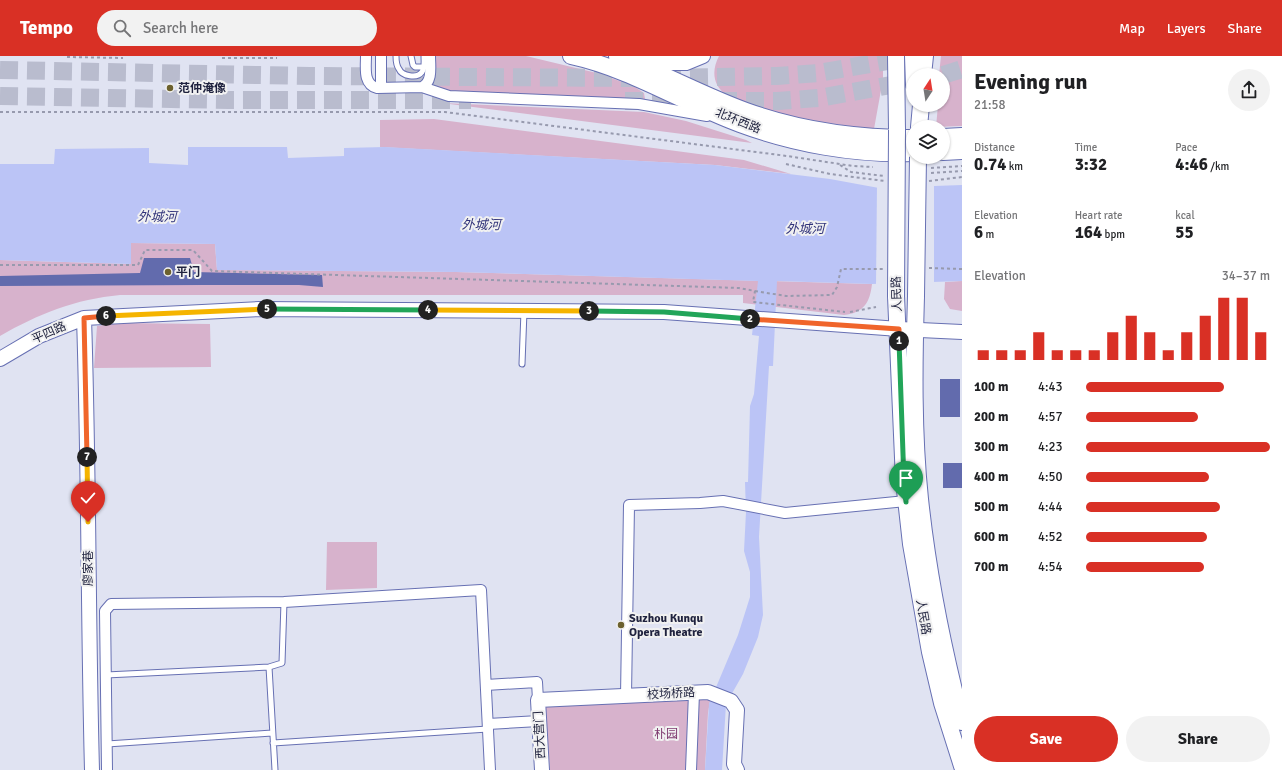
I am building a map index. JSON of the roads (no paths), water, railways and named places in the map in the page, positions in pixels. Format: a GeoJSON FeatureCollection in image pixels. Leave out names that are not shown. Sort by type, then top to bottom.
{"type":"FeatureCollection","features":[{"type":"Feature","properties":{"kind":"main road","name":"北环西路"},"geometry":{"type":"LineString","coordinates":[[571,56],[634,76],[736,122],[773,135],[831,147],[869,152],[906,153]]}},
{"type":"Feature","properties":{"kind":"main road","name":"北环西路"},"geometry":{"type":"LineString","coordinates":[[617,56],[637,63],[709,96],[776,120],[826,131],[861,136],[906,130]]}},
{"type":"Feature","properties":{"kind":"main road"},"geometry":{"type":"LineString","coordinates":[[637,63],[686,63],[703,56]]}},
{"type":"Feature","properties":{"kind":"main road","name":"人民路"},"geometry":{"type":"LineString","coordinates":[[896,56],[897,130],[894,180],[896,296],[899,329],[904,482],[911,544],[930,652],[942,703],[962,766]]}},
{"type":"Feature","properties":{"kind":"main road"},"geometry":{"type":"LineString","coordinates":[[912,56],[912,68]]}},
{"type":"Feature","properties":{"kind":"main road"},"geometry":{"type":"LineString","coordinates":[[924,68],[925,56]]}},
{"type":"Feature","properties":{"kind":"main road"},"geometry":{"type":"LineString","coordinates":[[950,137],[962,136]]}},
{"type":"Feature","properties":{"kind":"main road"},"geometry":{"type":"LineString","coordinates":[[950,152],[962,151]]}},
{"type":"Feature","properties":{"kind":"main road","name":"人民路"},"geometry":{"type":"LineString","coordinates":[[921,164],[925,174],[915,330],[916,425],[920,500],[934,589],[959,700],[962,722]]}},
{"type":"Feature","properties":{"kind":"main road","name":"平四路"},"geometry":{"type":"LineString","coordinates":[[0,359],[39,336],[84,318],[259,309],[664,312],[899,329],[962,332]]}},
{"type":"Feature","properties":{"kind":"main road","name":"廖家巷"},"geometry":{"type":"LineString","coordinates":[[84,318],[87,419],[88,614],[92,770]]}},
{"type":"Feature","properties":{"kind":"main road","name":"校场桥路"},"geometry":{"type":"LineString","coordinates":[[538,700],[701,692],[731,701],[737,710],[734,764],[737,770]]}},
{"type":"Feature","properties":{"kind":"main road","name":"西大营门"},"geometry":{"type":"LineString","coordinates":[[538,700],[542,770]]}},
{"type":"Feature","properties":{"kind":"street"},"geometry":{"type":"LineString","coordinates":[[366,56],[366,74],[368,82],[374,87],[422,87],[449,96],[587,101],[660,106],[736,122]]}},
{"type":"Feature","properties":{"kind":"street"},"geometry":{"type":"LineString","coordinates":[[380,88],[381,56]]}},
{"type":"Feature","properties":{"kind":"street"},"geometry":{"type":"LineString","coordinates":[[422,87],[428,83],[427,71],[430,56]]}},
{"type":"Feature","properties":{"kind":"street"},"geometry":{"type":"LineString","coordinates":[[626,696],[629,505],[700,503],[722,500],[785,513],[906,502]]}},
{"type":"Feature","properties":{"kind":"street"},"geometry":{"type":"LineString","coordinates":[[107,770],[105,611],[111,604],[284,602],[481,590],[490,770]]}},
{"type":"Feature","properties":{"kind":"street"},"geometry":{"type":"LineString","coordinates":[[486,685],[537,682],[538,700]]}},
{"type":"Feature","properties":{"kind":"street"},"geometry":{"type":"LineString","coordinates":[[691,770],[701,692]]}},
{"type":"Feature","properties":{"kind":"street"},"geometry":{"type":"LineString","coordinates":[[488,727],[539,721]]}},
{"type":"Feature","properties":{"kind":"lane"},"geometry":{"type":"LineString","coordinates":[[396,56],[398,68],[401,72],[411,76],[416,76],[427,71]]}},
{"type":"Feature","properties":{"kind":"lane"},"geometry":{"type":"LineString","coordinates":[[411,56],[415,67],[427,71]]}},
{"type":"Feature","properties":{"kind":"lane"},"geometry":{"type":"LineString","coordinates":[[424,56],[427,71]]}},
{"type":"Feature","properties":{"kind":"lane"},"geometry":{"type":"LineString","coordinates":[[416,76],[423,71],[427,71]]}},
{"type":"Feature","properties":{"kind":"lane"},"geometry":{"type":"LineString","coordinates":[[522,364],[524,311]]}},
{"type":"Feature","properties":{"kind":"lane"},"geometry":{"type":"LineString","coordinates":[[106,675],[269,667],[282,663],[284,602]]}},
{"type":"Feature","properties":{"kind":"lane"},"geometry":{"type":"LineString","coordinates":[[269,667],[274,770]]}},
{"type":"Feature","properties":{"kind":"lane"},"geometry":{"type":"LineString","coordinates":[[273,743],[488,727]]}},
{"type":"Feature","properties":{"kind":"lane"},"geometry":{"type":"LineString","coordinates":[[107,744],[272,733]]}},
{"type":"Feature","properties":{"kind":"water","name":"外城河"},"geometry":{"type":"Polygon","coordinates":[[[188,147],[287,147],[288,158],[344,156],[344,148],[385,147],[715,165],[830,179],[879,188],[962,185],[962,281],[872,284],[777,281],[773,366],[769,366],[759,537],[763,615],[758,637],[743,674],[726,704],[722,770],[705,770],[709,704],[738,635],[750,597],[750,572],[744,551],[746,512],[745,482],[748,482],[750,406],[754,394],[759,336],[752,335],[758,281],[456,272],[217,270],[215,244],[131,243],[131,264],[0,260],[0,164],[54,164],[55,149],[149,148],[149,163],[188,165],[188,147]]]}},
{"type":"Feature","properties":{"kind":"tunnel"},"geometry":{"type":"LineString","coordinates":[[663,78],[777,76],[818,73],[916,56]]}},
{"type":"Feature","properties":{"kind":"tunnel"},"geometry":{"type":"LineString","coordinates":[[950,73],[962,69]]}},
{"type":"Feature","properties":{"kind":"tunnel"},"geometry":{"type":"LineString","coordinates":[[0,70],[310,76],[637,78]]}},
{"type":"Feature","properties":{"kind":"tunnel"},"geometry":{"type":"LineString","coordinates":[[719,101],[778,101],[819,98],[906,82]]}},
{"type":"Feature","properties":{"kind":"tunnel"},"geometry":{"type":"LineString","coordinates":[[0,96],[229,100],[471,100]]}},
{"type":"Feature","properties":{"kind":"tunnel"},"geometry":{"type":"LineString","coordinates":[[625,101],[691,101]]}},
{"type":"Feature","properties":{"kind":"place","name":"范仲淹像"},"geometry":{"type":"Point","coordinates":[170,88]}},
{"type":"Feature","properties":{"kind":"place","name":"平门"},"geometry":{"type":"Point","coordinates":[168,272]}},
{"type":"Feature","properties":{"kind":"place","name":"Suzhou Kunqu Opera Theatre"},"geometry":{"type":"Point","coordinates":[621,625]}},
{"type":"Feature","properties":{"kind":"park label","name":"朴园"},"geometry":{"type":"Point","coordinates":[666,734]}}]}
